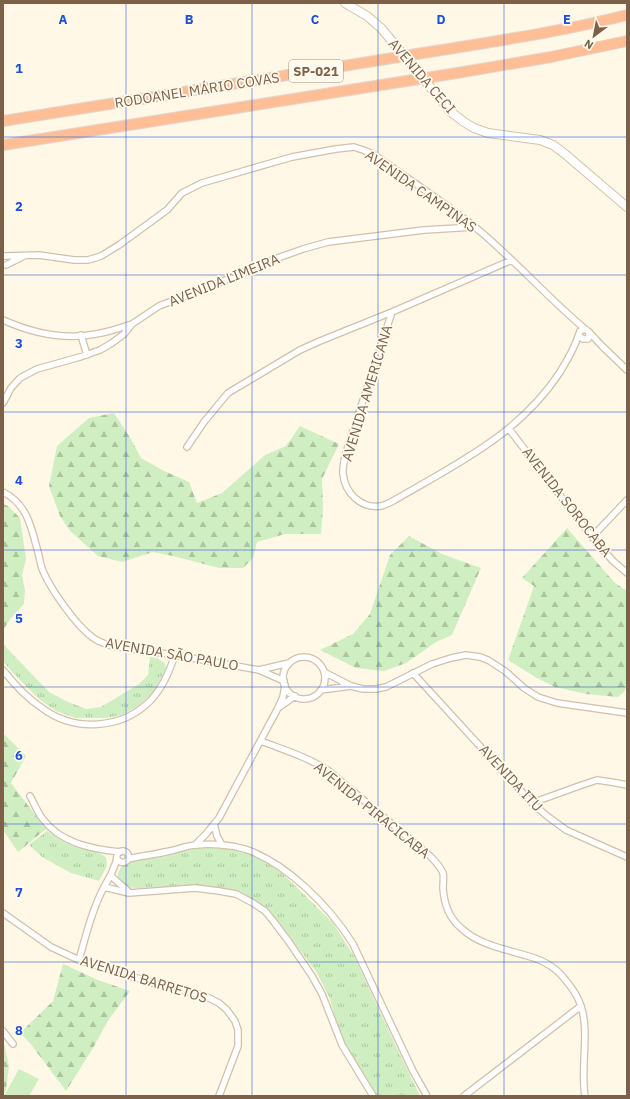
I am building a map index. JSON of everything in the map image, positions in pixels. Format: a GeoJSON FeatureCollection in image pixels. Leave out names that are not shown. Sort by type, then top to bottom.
{"type":"FeatureCollection","features":[{"type":"Feature","properties":{"kind":"highway","name":"RODOANEL MÁRIO COVAS"},"geometry":{"type":"LineString","coordinates":[[3,121],[532,34],[627,15]]}},
{"type":"Feature","properties":{"kind":"highway","name":"RODOANEL MÁRIO COVAS"},"geometry":{"type":"LineString","coordinates":[[3,145],[457,73],[551,57],[627,41]]}},
{"type":"Feature","properties":{"kind":"main road","name":"AVENIDA CECI"},"geometry":{"type":"LineString","coordinates":[[345,3],[367,16],[381,28],[451,112],[464,122],[474,128],[488,132],[540,140],[552,145],[565,154],[627,207]]}},
{"type":"Feature","properties":{"kind":"street","name":"AVENIDA CAMPINAS"},"geometry":{"type":"LineString","coordinates":[[4,256],[39,255],[74,260],[88,260],[101,256],[119,245],[167,210],[182,193],[202,183],[292,157],[354,147],[373,154],[475,227],[512,260],[572,318],[576,327],[602,346],[627,370]]}},
{"type":"Feature","properties":{"kind":"street","name":"AVENIDA LIMEIRA"},"geometry":{"type":"LineString","coordinates":[[3,403],[11,388],[20,378],[37,369],[100,350],[124,334],[132,324],[159,306],[272,260],[328,242],[424,230],[475,227]]}},
{"type":"Feature","properties":{"kind":"street","name":"AVENIDA CAMPINAS"},"geometry":{"type":"LineString","coordinates":[[5,267],[26,255]]}},
{"type":"Feature","properties":{"kind":"street"},"geometry":{"type":"LineString","coordinates":[[4,256],[7,262],[5,267]]}},
{"type":"Feature","properties":{"kind":"street"},"geometry":{"type":"LineString","coordinates":[[187,447],[204,422],[228,393],[300,350],[512,260]]}},
{"type":"Feature","properties":{"kind":"street","name":"AVENIDA AMERICANA"},"geometry":{"type":"LineString","coordinates":[[392,312],[349,443],[343,472],[344,482],[354,498],[373,506],[382,506],[393,501],[475,453],[509,429],[540,400],[584,334]]}},
{"type":"Feature","properties":{"kind":"street"},"geometry":{"type":"LineString","coordinates":[[3,320],[25,329],[67,336],[96,334],[132,324]]}},
{"type":"Feature","properties":{"kind":"street"},"geometry":{"type":"LineString","coordinates":[[81,335],[87,355]]}},
{"type":"Feature","properties":{"kind":"street","name":"AVENIDA SOROCABA"},"geometry":{"type":"LineString","coordinates":[[509,429],[592,537],[613,561],[627,573]]}},
{"type":"Feature","properties":{"kind":"street","name":"AVENIDA SÃO PAULO"},"geometry":{"type":"LineString","coordinates":[[3,492],[20,504],[26,514],[43,571],[53,588],[87,633],[94,638],[103,644],[112,646],[175,655],[259,670],[284,683]]}},
{"type":"Feature","properties":{"kind":"street"},"geometry":{"type":"LineString","coordinates":[[592,537],[627,500]]}},
{"type":"Feature","properties":{"kind":"street"},"geometry":{"type":"LineString","coordinates":[[3,670],[27,696],[42,709],[59,718],[75,723],[89,725],[108,723],[125,718],[138,711],[150,701],[161,687],[168,674],[175,655]]}},
{"type":"Feature","properties":{"kind":"street"},"geometry":{"type":"LineString","coordinates":[[324,672],[351,686],[364,689],[376,689],[386,687],[432,664],[466,655],[488,660],[538,697],[557,703],[627,713]]}},
{"type":"Feature","properties":{"kind":"street"},"geometry":{"type":"LineString","coordinates":[[195,845],[219,818],[261,741],[283,697],[284,672],[289,663],[300,657],[306,657],[318,662],[322,666],[325,679],[324,685],[316,695],[309,698],[295,696],[287,689],[284,683]]}},
{"type":"Feature","properties":{"kind":"street","name":"AVENIDA SÃO PAULO"},"geometry":{"type":"LineString","coordinates":[[259,670],[289,663]]}},
{"type":"Feature","properties":{"kind":"street","name":"AVENIDA ITU"},"geometry":{"type":"LineString","coordinates":[[413,673],[532,803],[547,816],[566,830],[627,857]]}},
{"type":"Feature","properties":{"kind":"street"},"geometry":{"type":"LineString","coordinates":[[321,690],[351,686]]}},
{"type":"Feature","properties":{"kind":"street"},"geometry":{"type":"LineString","coordinates":[[278,708],[295,696]]}},
{"type":"Feature","properties":{"kind":"street","name":"AVENIDA PIRACICABA"},"geometry":{"type":"LineString","coordinates":[[261,741],[302,756],[329,771],[430,856],[439,866],[443,875],[445,905],[452,917],[468,934],[493,946],[545,962],[555,968],[564,977],[574,991],[581,1006],[585,1048],[583,1085],[584,1096]]}},
{"type":"Feature","properties":{"kind":"street"},"geometry":{"type":"LineString","coordinates":[[532,803],[597,780],[627,785]]}},
{"type":"Feature","properties":{"kind":"street"},"geometry":{"type":"LineString","coordinates":[[30,796],[41,816],[50,827],[62,837],[80,844],[106,850],[126,862],[128,859],[168,852],[195,845],[222,845],[244,849],[263,856],[278,865],[307,889],[345,930],[413,1071],[427,1096]]}},
{"type":"Feature","properties":{"kind":"street"},"geometry":{"type":"LineString","coordinates":[[219,818],[214,824],[216,836],[222,845]]}},
{"type":"Feature","properties":{"kind":"street"},"geometry":{"type":"LineString","coordinates":[[79,960],[94,909],[123,851],[147,856]]}},
{"type":"Feature","properties":{"kind":"street"},"geometry":{"type":"LineString","coordinates":[[127,852],[128,859]]}},
{"type":"Feature","properties":{"kind":"street"},"geometry":{"type":"LineString","coordinates":[[111,876],[129,893]]}},
{"type":"Feature","properties":{"kind":"street"},"geometry":{"type":"LineString","coordinates":[[104,887],[129,893],[195,888],[219,891],[236,894],[253,902],[265,911],[312,976],[322,994],[342,1045],[373,1096]]}},
{"type":"Feature","properties":{"kind":"street","name":"AVENIDA BARRETOS"},"geometry":{"type":"LineString","coordinates":[[3,913],[51,947],[79,960],[156,984],[205,996],[219,1003],[227,1010],[235,1021],[238,1030],[238,1046],[219,1096]]}},
{"type":"Feature","properties":{"kind":"street"},"geometry":{"type":"LineString","coordinates":[[464,1096],[581,1006]]}},
{"type":"Feature","properties":{"kind":"street"},"geometry":{"type":"LineString","coordinates":[[3,1031],[14,1044]]}},
{"type":"Feature","properties":{"kind":"green space"},"geometry":{"type":"Polygon","coordinates":[[[114,413],[131,439],[141,458],[162,470],[189,482],[197,503],[222,493],[265,455],[286,446],[300,426],[339,444],[322,479],[323,507],[321,534],[285,534],[257,542],[253,558],[243,568],[219,568],[153,552],[122,562],[98,556],[70,531],[60,516],[49,486],[57,446],[89,418],[114,413]]]}},
{"type":"Feature","properties":{"kind":"green space"},"geometry":{"type":"Polygon","coordinates":[[[3,504],[8,506],[20,518],[26,559],[22,575],[25,591],[24,604],[10,619],[3,631],[3,504]]]}},
{"type":"Feature","properties":{"kind":"green space"},"geometry":{"type":"Polygon","coordinates":[[[567,528],[615,583],[627,591],[627,675],[625,691],[618,697],[586,694],[555,687],[535,677],[508,660],[534,586],[522,578],[567,528]]]}},
{"type":"Feature","properties":{"kind":"green space"},"geometry":{"type":"Polygon","coordinates":[[[409,536],[442,554],[481,568],[452,635],[436,642],[406,663],[384,671],[356,668],[320,650],[353,634],[370,614],[390,555],[409,536]]]}},
{"type":"Feature","properties":{"kind":"green space"},"geometry":{"type":"Polygon","coordinates":[[[3,644],[49,692],[86,709],[101,707],[139,684],[148,675],[150,657],[157,658],[165,663],[166,669],[153,693],[137,707],[121,715],[106,718],[75,718],[56,711],[39,699],[12,672],[3,661],[3,644]]]}},
{"type":"Feature","properties":{"kind":"green space"},"geometry":{"type":"Polygon","coordinates":[[[3,733],[26,756],[11,783],[46,829],[18,852],[3,830],[3,733]]]}},
{"type":"Feature","properties":{"kind":"green space"},"geometry":{"type":"Polygon","coordinates":[[[47,831],[72,846],[94,851],[106,857],[107,866],[99,881],[71,873],[42,857],[29,845],[47,831]]]}},
{"type":"Feature","properties":{"kind":"green space"},"geometry":{"type":"Polygon","coordinates":[[[187,849],[229,849],[253,855],[280,871],[333,923],[354,956],[420,1096],[377,1096],[346,1046],[337,1024],[330,999],[317,973],[270,912],[256,902],[245,897],[199,886],[137,888],[125,887],[118,880],[118,873],[121,867],[128,862],[140,859],[164,857],[187,849]]]}},
{"type":"Feature","properties":{"kind":"green space"},"geometry":{"type":"Polygon","coordinates":[[[63,964],[98,980],[130,991],[109,1019],[66,1091],[30,1043],[20,1033],[53,1001],[63,964]]]}},
{"type":"Feature","properties":{"kind":"green space"},"geometry":{"type":"Polygon","coordinates":[[[3,1043],[9,1066],[6,1090],[3,1095],[3,1043]]]}},
{"type":"Feature","properties":{"kind":"green space"},"geometry":{"type":"Polygon","coordinates":[[[19,1069],[39,1079],[29,1096],[4,1096],[19,1069]]]}}]}
